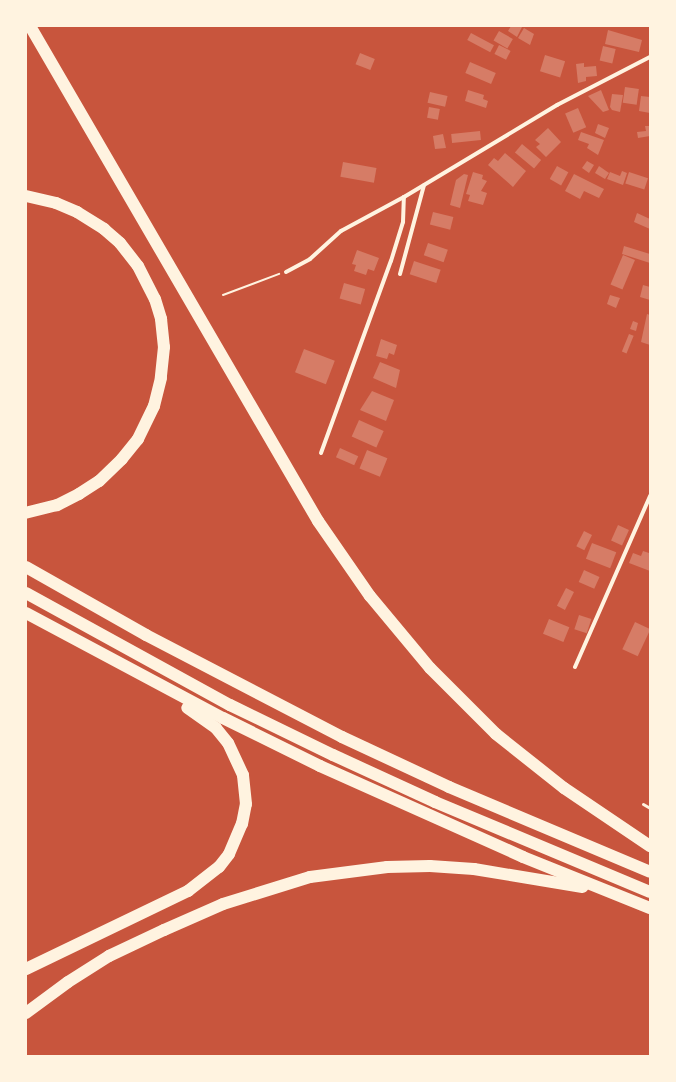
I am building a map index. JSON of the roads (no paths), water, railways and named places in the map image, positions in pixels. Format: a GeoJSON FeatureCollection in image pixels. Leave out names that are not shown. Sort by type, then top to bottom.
{"type":"FeatureCollection","features":[{"type":"Feature","properties":{"kind":"highway"},"geometry":{"type":"LineString","coordinates":[[30,26],[318,521],[399,633],[462,701],[524,758],[602,816],[650,846]]}},
{"type":"Feature","properties":{"kind":"highway"},"geometry":{"type":"LineString","coordinates":[[26,196],[56,203],[77,212],[104,229],[124,248],[145,277],[161,319],[164,358],[154,406],[133,446],[99,481],[64,501],[26,513]]}},
{"type":"Feature","properties":{"kind":"highway"},"geometry":{"type":"LineString","coordinates":[[26,567],[146,635],[342,737],[449,787],[650,872]]}},
{"type":"Feature","properties":{"kind":"highway"},"geometry":{"type":"LineString","coordinates":[[26,594],[223,701],[333,755],[456,812],[650,892]]}},
{"type":"Feature","properties":{"kind":"highway"},"geometry":{"type":"LineString","coordinates":[[26,613],[126,668],[223,718],[398,802],[611,893],[650,908]]}},
{"type":"Feature","properties":{"kind":"highway"},"geometry":{"type":"LineString","coordinates":[[26,969],[188,891],[219,867],[229,854],[242,824],[246,791],[236,758],[228,742],[200,716],[154,688],[126,668]]}},
{"type":"Feature","properties":{"kind":"highway"},"geometry":{"type":"LineString","coordinates":[[26,1013],[68,982],[103,960],[164,930],[222,904],[310,876],[387,867],[474,869],[611,893]]}},
{"type":"Feature","properties":{"kind":"street"},"geometry":{"type":"LineString","coordinates":[[286,272],[310,259],[341,231],[404,197],[557,105],[650,57]]}},
{"type":"Feature","properties":{"kind":"street"},"geometry":{"type":"LineString","coordinates":[[400,274],[424,185]]}},
{"type":"Feature","properties":{"kind":"street"},"geometry":{"type":"LineString","coordinates":[[321,453],[386,275],[403,222],[404,197]]}},
{"type":"Feature","properties":{"kind":"street"},"geometry":{"type":"LineString","coordinates":[[575,667],[650,496]]}},
{"type":"Feature","properties":{"kind":"lane"},"geometry":{"type":"LineString","coordinates":[[643,804],[650,808]]}}]}
